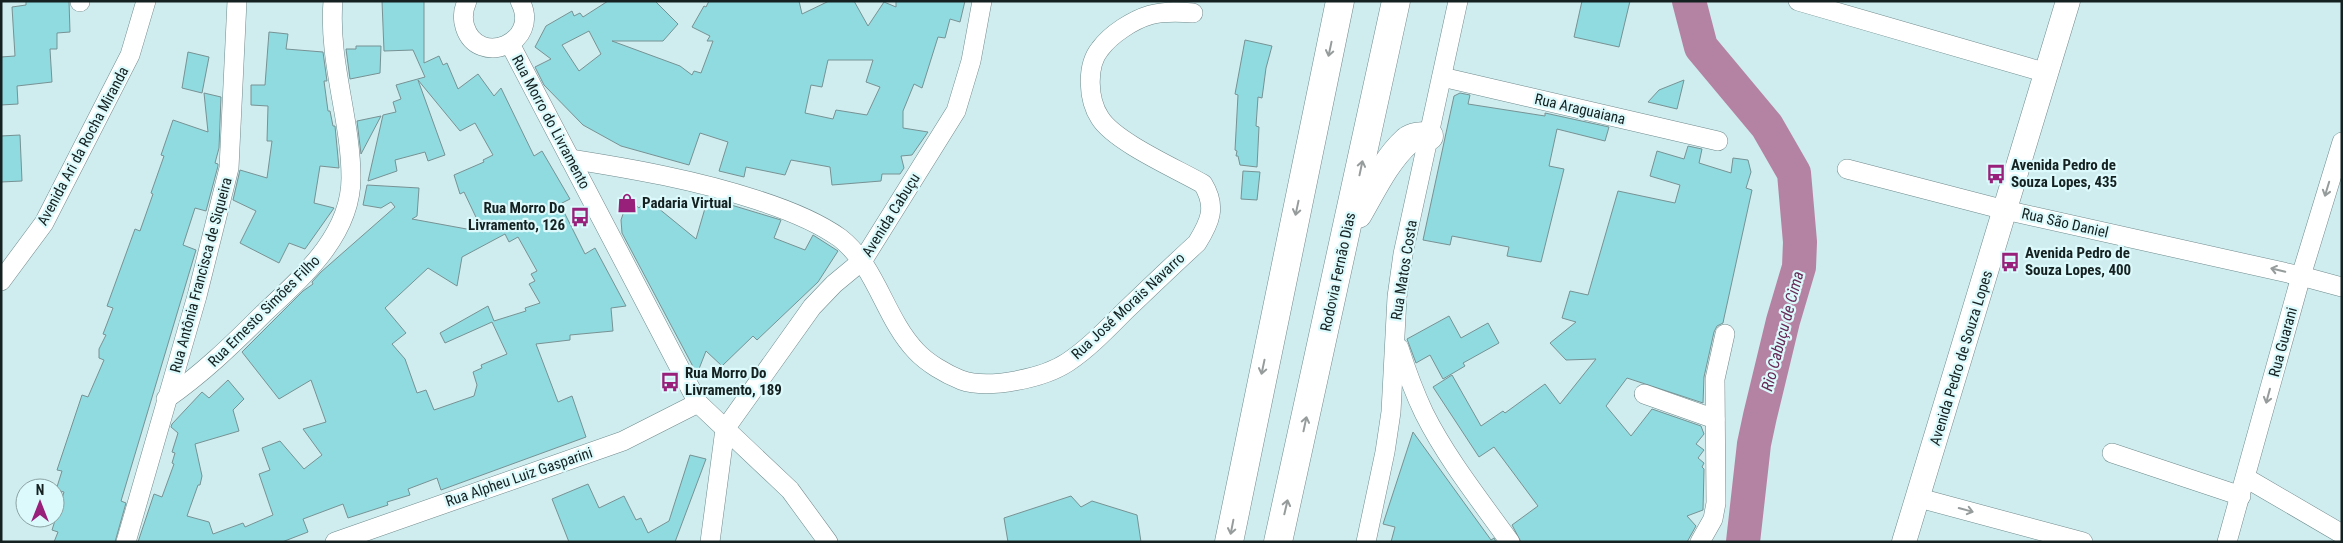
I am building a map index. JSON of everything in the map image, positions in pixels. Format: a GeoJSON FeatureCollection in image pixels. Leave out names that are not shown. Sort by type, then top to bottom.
{"type":"FeatureCollection","features":[{"type":"Feature","properties":{"kind":"highway"},"geometry":{"type":"LineString","coordinates":[[1229,542],[1340,1]]}},
{"type":"Feature","properties":{"kind":"highway","name":"Rodovia Fernão Dias"},"geometry":{"type":"LineString","coordinates":[[1278,542],[1347,233],[1396,1]]}},
{"type":"Feature","properties":{"kind":"highway"},"geometry":{"type":"LineString","coordinates":[[1347,233],[1386,168],[1408,141],[1416,136],[1430,136]]}},
{"type":"Feature","properties":{"kind":"main road","name":"Avenida Pedro de Souza Lopes"},"geometry":{"type":"LineString","coordinates":[[1906,540],[2068,1]]}},
{"type":"Feature","properties":{"kind":"street","name":"Avenida Ari da Rocha Miranda"},"geometry":{"type":"LineString","coordinates":[[1,281],[44,223],[130,55],[146,1]]}},
{"type":"Feature","properties":{"kind":"street","name":"Rua Antônia Francisca de Siqueira"},"geometry":{"type":"LineString","coordinates":[[126,542],[197,296],[230,168],[237,1]]}},
{"type":"Feature","properties":{"kind":"street","name":"Rua Ernesto Simões Filho"},"geometry":{"type":"LineString","coordinates":[[166,399],[221,356],[309,270],[327,247],[345,212],[350,198],[352,179],[350,150],[333,39],[333,1]]}},
{"type":"Feature","properties":{"kind":"street"},"geometry":{"type":"LineString","coordinates":[[467,1],[463,12],[466,32],[473,40],[491,48],[510,44],[524,28],[525,18],[520,1]]}},
{"type":"Feature","properties":{"kind":"street","name":"Avenida Cabuçu"},"geometry":{"type":"LineString","coordinates":[[710,542],[725,429],[812,307],[834,284],[863,260],[956,111],[971,61],[982,1]]}},
{"type":"Feature","properties":{"kind":"street","name":"Rua Matos Costa"},"geometry":{"type":"LineString","coordinates":[[1366,542],[1385,452],[1391,412],[1395,335],[1404,254],[1458,1]]}},
{"type":"Feature","properties":{"kind":"street"},"geometry":{"type":"LineString","coordinates":[[1798,1],[2047,73]]}},
{"type":"Feature","properties":{"kind":"street","name":"Rua José Morais Navarro"},"geometry":{"type":"LineString","coordinates":[[570,159],[685,180],[768,204],[807,218],[840,238],[863,260],[899,331],[917,352],[938,368],[962,380],[986,384],[1013,381],[1040,374],[1066,363],[1094,341],[1197,242],[1208,226],[1211,207],[1209,194],[1203,184],[1126,140],[1109,128],[1100,118],[1093,104],[1090,85],[1092,65],[1099,49],[1113,36],[1133,22],[1151,14],[1192,13]]}},
{"type":"Feature","properties":{"kind":"street","name":"Rua Morro do Livramento"},"geometry":{"type":"LineString","coordinates":[[510,44],[698,403],[790,490],[828,542]]}},
{"type":"Feature","properties":{"kind":"street","name":"Rua Araguaiana"},"geometry":{"type":"LineString","coordinates":[[1442,77],[1718,141]]}},
{"type":"Feature","properties":{"kind":"street","name":"Rua Guarani"},"geometry":{"type":"LineString","coordinates":[[2227,542],[2244,487],[2301,276],[2342,142]]}},
{"type":"Feature","properties":{"kind":"street","name":"Rua São Daniel"},"geometry":{"type":"LineString","coordinates":[[1847,169],[2005,210],[2301,276],[2342,287]]}},
{"type":"Feature","properties":{"kind":"street"},"geometry":{"type":"LineString","coordinates":[[1700,542],[1713,519],[1716,503],[1715,379],[1725,334]]}},
{"type":"Feature","properties":{"kind":"street"},"geometry":{"type":"LineString","coordinates":[[1395,335],[1410,382],[1439,440],[1457,469],[1510,542]]}},
{"type":"Feature","properties":{"kind":"street"},"geometry":{"type":"LineString","coordinates":[[1644,394],[1715,419]]}},
{"type":"Feature","properties":{"kind":"street","name":"Rua Alpheu Luiz Gasparini"},"geometry":{"type":"LineString","coordinates":[[335,542],[623,441],[698,403]]}},
{"type":"Feature","properties":{"kind":"street"},"geometry":{"type":"LineString","coordinates":[[2112,453],[2244,487],[2342,534]]}},
{"type":"Feature","properties":{"kind":"street"},"geometry":{"type":"LineString","coordinates":[[1919,498],[2084,542]]}},
{"type":"Feature","properties":{"kind":"building"},"geometry":{"type":"Polygon","coordinates":[[[26,1],[69,1],[70,32],[57,33],[57,49],[50,49],[52,82],[17,86],[18,104],[1,105],[1,57],[15,56],[12,7],[26,5],[26,1]]]}},
{"type":"Feature","properties":{"kind":"building"},"geometry":{"type":"Polygon","coordinates":[[[382,1],[424,1],[424,63],[439,56],[443,65],[447,63],[458,89],[478,74],[494,96],[501,88],[534,156],[542,151],[570,199],[560,204],[585,254],[595,248],[626,306],[611,308],[613,331],[570,335],[570,340],[536,344],[558,402],[572,396],[586,437],[441,490],[437,478],[408,489],[410,495],[387,502],[388,505],[348,518],[343,504],[303,519],[308,532],[282,542],[138,542],[154,494],[162,497],[174,464],[172,463],[175,453],[172,452],[178,433],[171,427],[172,424],[202,392],[209,398],[228,380],[244,399],[233,410],[239,431],[195,444],[202,476],[187,516],[209,522],[213,534],[243,523],[245,527],[273,515],[259,474],[270,470],[262,448],[280,441],[304,469],[322,455],[303,429],[326,422],[311,380],[279,399],[242,352],[303,291],[313,284],[312,282],[321,272],[395,207],[391,202],[381,208],[363,205],[367,185],[419,188],[417,216],[412,219],[483,232],[464,192],[460,194],[454,175],[484,162],[483,160],[493,155],[475,123],[460,131],[418,80],[445,155],[428,161],[425,152],[395,160],[397,171],[368,181],[383,115],[396,112],[393,102],[401,99],[396,85],[425,77],[413,50],[384,51],[382,1]],[[505,234],[462,257],[457,286],[428,268],[385,308],[406,333],[392,344],[405,359],[417,393],[426,390],[434,410],[474,396],[477,385],[473,372],[482,368],[481,365],[507,354],[492,322],[445,343],[440,333],[488,306],[494,321],[526,311],[525,308],[540,303],[529,284],[535,281],[531,274],[537,271],[518,237],[509,242],[505,234]]]}},
{"type":"Feature","properties":{"kind":"building"},"geometry":{"type":"Polygon","coordinates":[[[608,1],[655,1],[678,24],[663,41],[612,41],[680,66],[692,75],[694,71],[701,73],[713,41],[707,41],[710,36],[692,27],[709,1],[799,1],[802,14],[829,1],[854,1],[868,26],[884,2],[896,7],[896,1],[965,1],[960,22],[950,19],[945,38],[938,37],[922,88],[914,84],[903,111],[903,128],[928,132],[912,155],[901,156],[904,168],[900,174],[882,174],[881,181],[832,185],[830,167],[791,160],[785,175],[746,167],[744,177],[719,171],[728,142],[700,133],[689,165],[621,146],[583,125],[544,85],[535,67],[551,59],[535,47],[546,26],[572,11],[574,16],[580,13],[583,17],[608,1]],[[589,31],[562,45],[579,71],[601,54],[589,31]],[[828,60],[822,87],[811,85],[805,113],[833,119],[836,110],[867,115],[880,87],[866,82],[873,60],[828,60]]]}},
{"type":"Feature","properties":{"kind":"building"},"geometry":{"type":"Polygon","coordinates":[[[1582,1],[1630,1],[1619,47],[1574,37],[1582,1]]]}},
{"type":"Feature","properties":{"kind":"building"},"geometry":{"type":"Polygon","coordinates":[[[269,32],[288,34],[286,49],[323,52],[327,81],[324,81],[328,111],[330,111],[333,126],[335,126],[339,168],[320,166],[314,203],[334,208],[305,249],[289,243],[279,263],[240,243],[256,211],[233,200],[240,170],[267,178],[272,141],[267,141],[268,106],[251,105],[251,85],[265,85],[269,32]]]}},
{"type":"Feature","properties":{"kind":"building"},"geometry":{"type":"Polygon","coordinates":[[[1245,40],[1272,46],[1266,68],[1262,98],[1258,97],[1256,126],[1259,127],[1257,167],[1240,165],[1238,156],[1236,156],[1237,151],[1235,150],[1238,95],[1235,94],[1245,40]]]}},
{"type":"Feature","properties":{"kind":"building"},"geometry":{"type":"Polygon","coordinates":[[[356,46],[381,46],[380,73],[350,79],[346,49],[356,49],[356,46]]]}},
{"type":"Feature","properties":{"kind":"building"},"geometry":{"type":"Polygon","coordinates":[[[188,52],[209,57],[202,93],[182,88],[188,52]]]}},
{"type":"Feature","properties":{"kind":"building"},"geometry":{"type":"Polygon","coordinates":[[[1684,80],[1677,109],[1648,102],[1659,90],[1684,80]]]}},
{"type":"Feature","properties":{"kind":"building"},"geometry":{"type":"Polygon","coordinates":[[[204,93],[221,97],[219,148],[215,163],[218,166],[206,211],[195,208],[183,245],[196,250],[121,501],[126,503],[115,542],[54,542],[58,532],[52,530],[53,528],[65,528],[65,478],[60,478],[62,471],[57,470],[82,395],[88,397],[104,360],[99,358],[99,349],[106,335],[103,334],[113,308],[107,306],[135,229],[140,231],[153,194],[151,193],[164,156],[161,155],[173,120],[208,132],[204,93]]]}},
{"type":"Feature","properties":{"kind":"building"},"geometry":{"type":"Polygon","coordinates":[[[1460,93],[1470,95],[1468,104],[1545,116],[1545,113],[1609,127],[1605,141],[1557,129],[1549,166],[1564,169],[1541,262],[1507,256],[1509,247],[1452,236],[1450,245],[1423,240],[1454,96],[1460,93]]]}},
{"type":"Feature","properties":{"kind":"building"},"geometry":{"type":"Polygon","coordinates":[[[381,116],[361,154],[357,121],[381,116]]]}},
{"type":"Feature","properties":{"kind":"building"},"geometry":{"type":"Polygon","coordinates":[[[20,135],[22,181],[1,182],[1,136],[20,135]]]}},
{"type":"Feature","properties":{"kind":"building"},"geometry":{"type":"Polygon","coordinates":[[[1688,146],[1702,149],[1699,163],[1731,173],[1733,158],[1748,160],[1751,172],[1746,188],[1752,190],[1723,323],[1717,326],[1714,332],[1704,377],[1703,403],[1627,378],[1606,406],[1631,436],[1652,409],[1701,426],[1704,434],[1696,444],[1704,450],[1698,458],[1704,463],[1702,467],[1704,469],[1703,510],[1687,516],[1696,526],[1687,542],[1521,542],[1512,525],[1538,506],[1494,447],[1479,457],[1433,387],[1452,375],[1481,426],[1503,411],[1505,413],[1545,384],[1560,404],[1596,359],[1566,360],[1550,343],[1576,322],[1562,318],[1570,291],[1588,295],[1618,191],[1675,203],[1680,185],[1650,176],[1657,151],[1684,159],[1688,146]]]}},
{"type":"Feature","properties":{"kind":"building"},"geometry":{"type":"Polygon","coordinates":[[[1243,171],[1260,172],[1257,200],[1241,199],[1243,171]]]}},
{"type":"Feature","properties":{"kind":"building"},"geometry":{"type":"Polygon","coordinates":[[[708,198],[781,220],[774,238],[805,250],[813,235],[838,251],[818,282],[757,340],[753,336],[722,366],[706,351],[697,374],[622,233],[621,220],[628,199],[639,208],[647,199],[696,239],[708,198]]]}},
{"type":"Feature","properties":{"kind":"building"},"geometry":{"type":"Polygon","coordinates":[[[1449,316],[1461,338],[1488,323],[1499,343],[1463,363],[1465,366],[1443,379],[1430,355],[1416,363],[1407,339],[1449,316]]]}},
{"type":"Feature","properties":{"kind":"building"},"geometry":{"type":"Polygon","coordinates":[[[1413,432],[1491,540],[1494,538],[1496,542],[1391,542],[1395,527],[1383,524],[1413,432]]]}},
{"type":"Feature","properties":{"kind":"building"},"geometry":{"type":"Polygon","coordinates":[[[690,455],[706,459],[675,542],[569,542],[552,499],[588,484],[599,508],[624,496],[636,520],[641,518],[648,533],[669,521],[690,455]]]}},
{"type":"Feature","properties":{"kind":"building"},"geometry":{"type":"Polygon","coordinates":[[[1071,496],[1081,507],[1092,501],[1137,515],[1141,542],[1008,542],[1004,518],[1071,496]]]}},
{"type":"Feature","properties":{"kind":"waterway","name":"Rio Cabuçu de Cima"},"geometry":{"type":"LineString","coordinates":[[1689,1],[1701,47],[1767,126],[1794,173],[1800,242],[1799,267],[1783,321],[1754,444],[1743,542]]}},
{"type":"Feature","properties":{"kind":"place","name":"Avenida Pedro de Souza Lopes, 435"},"geometry":{"type":"Point","coordinates":[1996,174]}},
{"type":"Feature","properties":{"kind":"place","name":"Padaria Virtual"},"geometry":{"type":"Point","coordinates":[627,203]}},
{"type":"Feature","properties":{"kind":"place","name":"Rua Morro Do Livramento, 126"},"geometry":{"type":"Point","coordinates":[580,217]}},
{"type":"Feature","properties":{"kind":"place","name":"Avenida Pedro de Souza Lopes, 400"},"geometry":{"type":"Point","coordinates":[2010,262]}},
{"type":"Feature","properties":{"kind":"place","name":"Rua Morro Do Livramento, 189"},"geometry":{"type":"Point","coordinates":[670,382]}}]}
